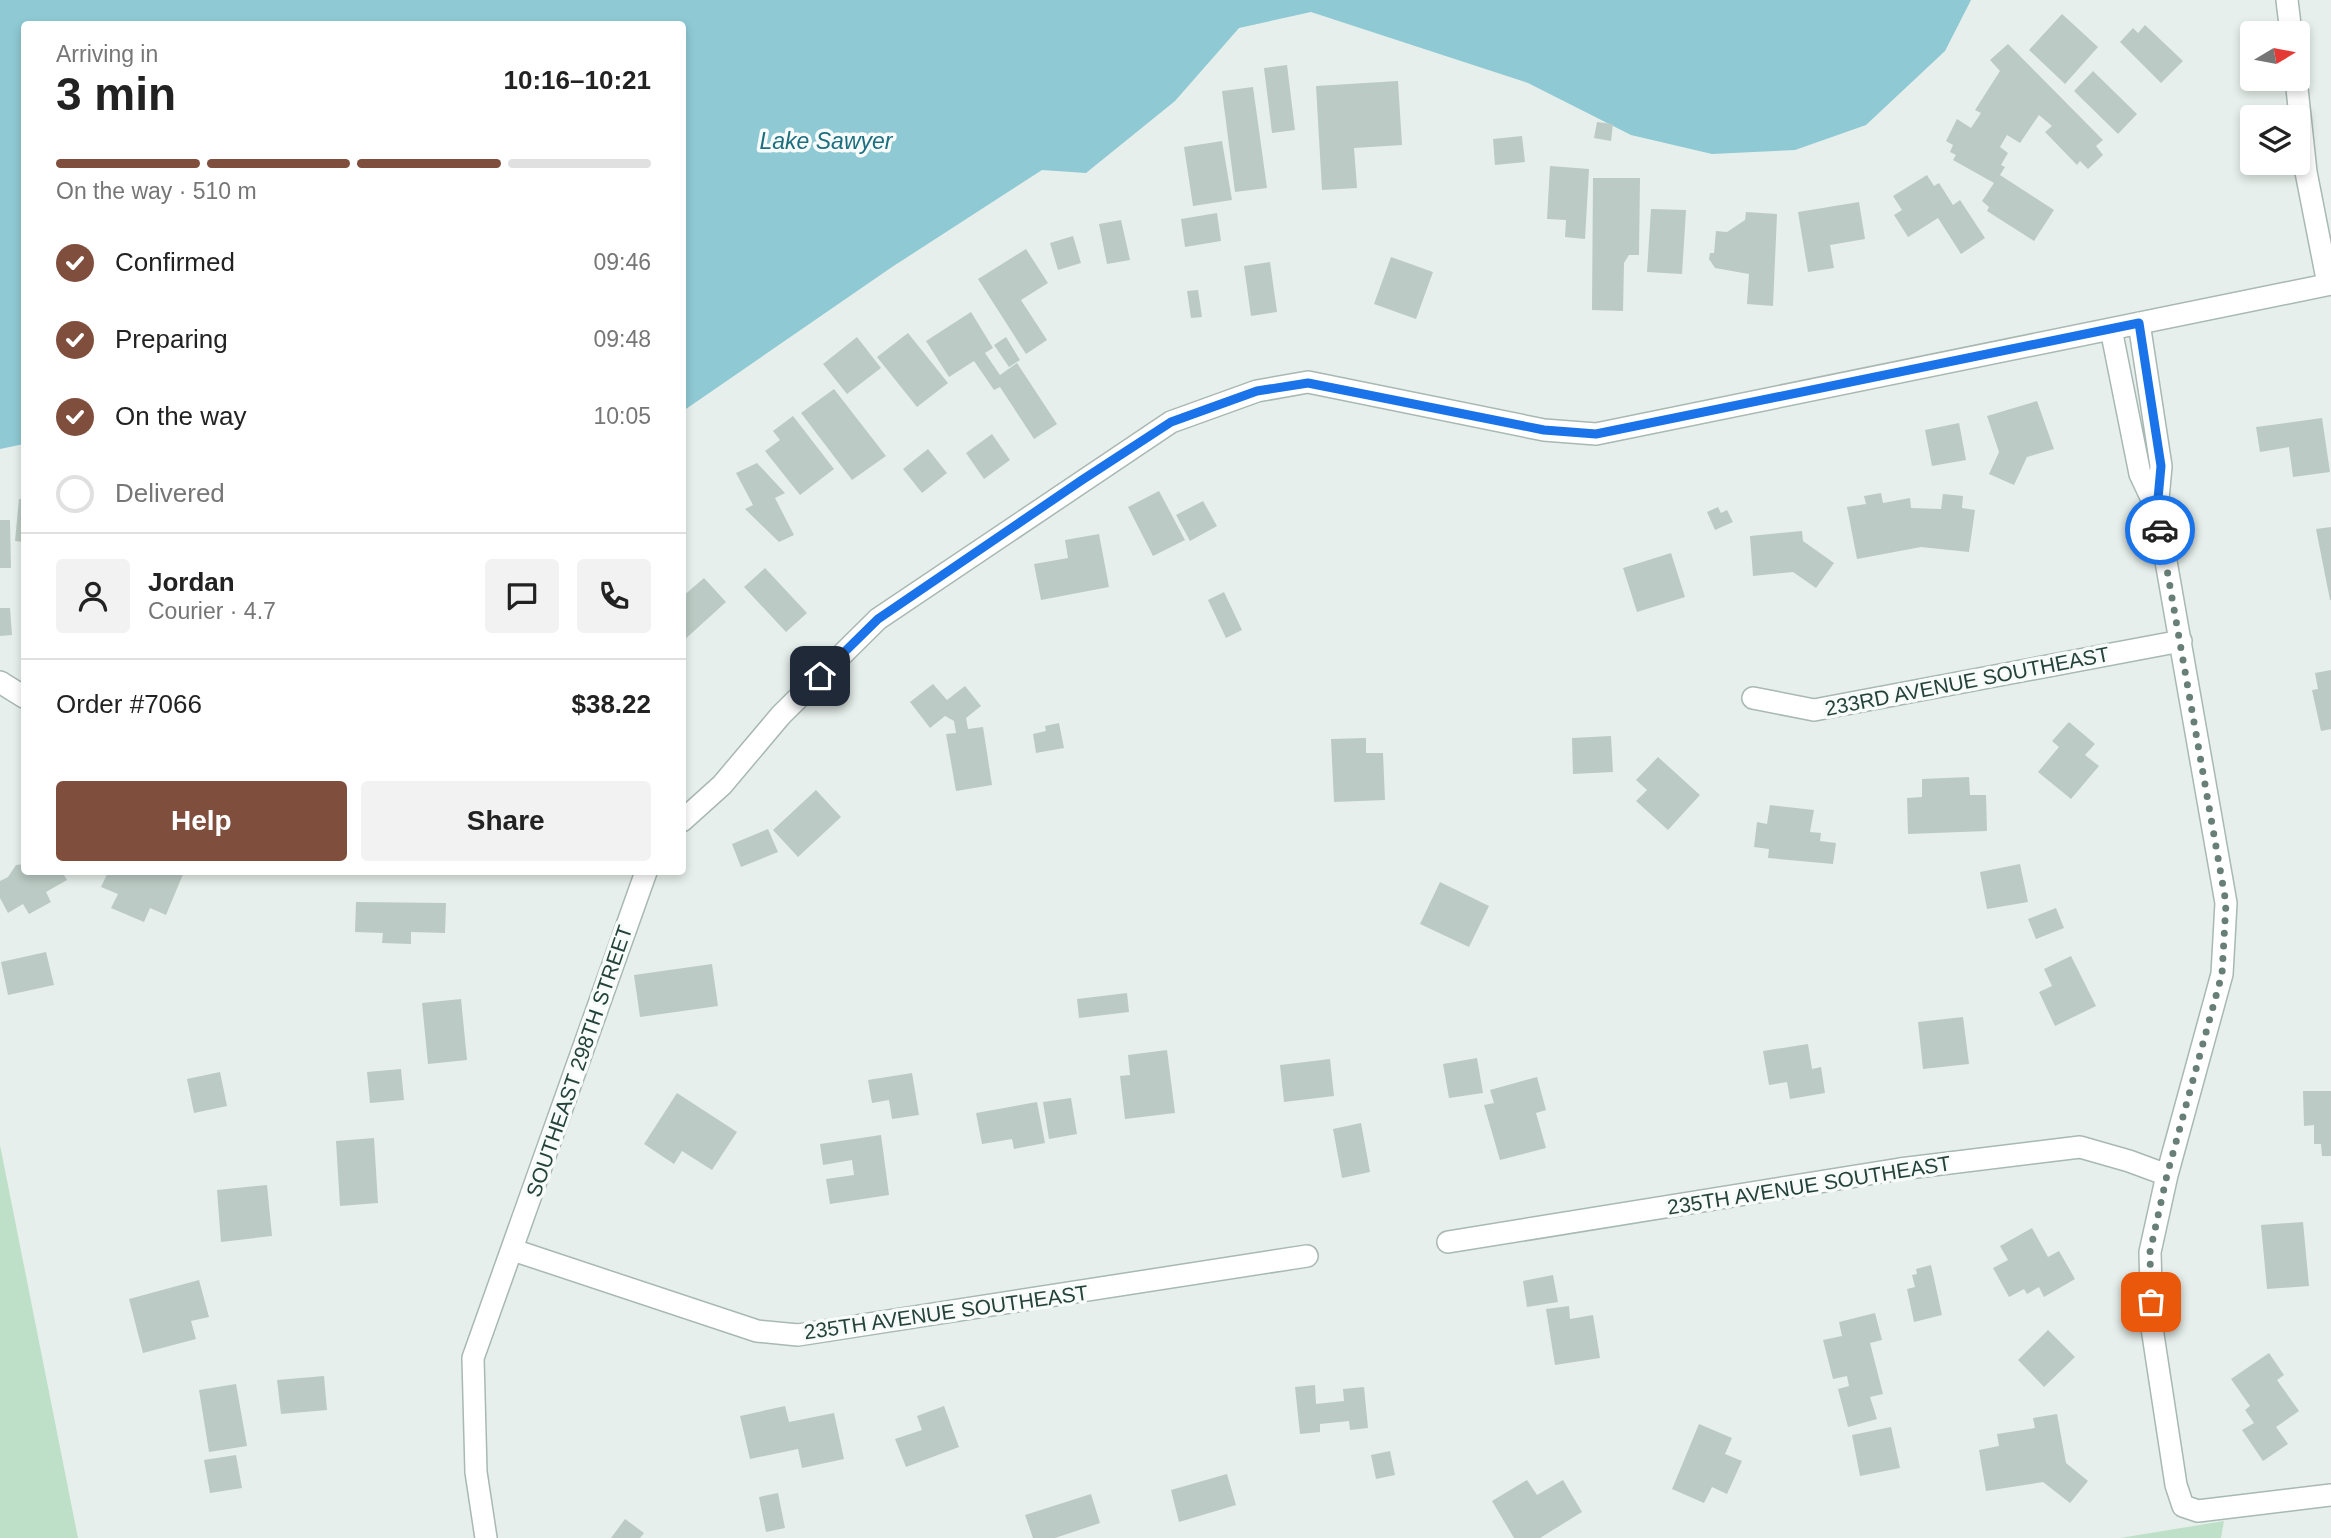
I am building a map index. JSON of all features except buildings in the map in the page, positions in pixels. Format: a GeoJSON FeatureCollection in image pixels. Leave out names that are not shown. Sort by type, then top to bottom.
{"type":"FeatureCollection","features":[{"type":"Feature","properties":{"kind":"street"},"geometry":{"type":"LineString","coordinates":[[2287,0],[2290,21]]}},
{"type":"Feature","properties":{"kind":"street"},"geometry":{"type":"LineString","coordinates":[[686,817],[722,785],[781,715],[878,619],[1171,422],[1257,391],[1308,383],[1544,430],[1596,434],[2329,284],[2306,172],[2297,91]]}},
{"type":"Feature","properties":{"kind":"street"},"geometry":{"type":"LineString","coordinates":[[2139,323],[2161,466],[2157,510]]}},
{"type":"Feature","properties":{"kind":"street"},"geometry":{"type":"LineString","coordinates":[[2111,329],[2140,474],[2157,510],[2226,903],[2222,974],[2167,1175],[2150,1252],[2152,1328],[2176,1485],[2183,1506],[2199,1511],[2331,1495]]}},
{"type":"Feature","properties":{"kind":"street","name":"233RD AVENUE SOUTHEAST"},"geometry":{"type":"LineString","coordinates":[[1753,698],[1814,710],[2181,641]]}},
{"type":"Feature","properties":{"kind":"street"},"geometry":{"type":"LineString","coordinates":[[0,682],[21,695]]}},
{"type":"Feature","properties":{"kind":"street","name":"SOUTHEAST 298TH STREET"},"geometry":{"type":"LineString","coordinates":[[486,1538],[475,1472],[473,1358],[645,875]]}},
{"type":"Feature","properties":{"kind":"street","name":"235TH AVENUE SOUTHEAST"},"geometry":{"type":"LineString","coordinates":[[1448,1242],[1900,1169],[2080,1147],[2167,1175]]}},
{"type":"Feature","properties":{"kind":"street","name":"235TH AVENUE SOUTHEAST"},"geometry":{"type":"LineString","coordinates":[[513,1250],[757,1331],[798,1335],[1307,1256]]}},
{"type":"Feature","properties":{"kind":"green space"},"geometry":{"type":"Polygon","coordinates":[[[0,1145],[78,1538],[0,1538],[0,1145]]]}},
{"type":"Feature","properties":{"kind":"green space"},"geometry":{"type":"Polygon","coordinates":[[[2224,1521],[2221,1538],[2120,1538],[2224,1521]]]}},
{"type":"Feature","properties":{"kind":"water","name":"Lake Sawyer"},"geometry":{"type":"Polygon","coordinates":[[[0,0],[1971,0],[1945,51],[1866,125],[1795,150],[1712,154],[1631,135],[1528,83],[1311,12],[1239,28],[1175,101],[1086,173],[1042,170],[892,267],[686,409],[686,21],[21,21],[21,445],[0,449],[0,0]]]}},
{"type":"Feature","properties":{"kind":"way so far"},"geometry":{"type":"LineString","coordinates":[[2151,1302],[2150,1252],[2167,1175],[2222,974],[2226,903],[2160,530]]}},
{"type":"Feature","properties":{"kind":"route"},"geometry":{"type":"LineString","coordinates":[[820,676],[878,619],[1171,422],[1257,391],[1308,383],[1544,430],[1596,434],[2139,323],[2161,466],[2157,510],[2160,530]]}}]}
